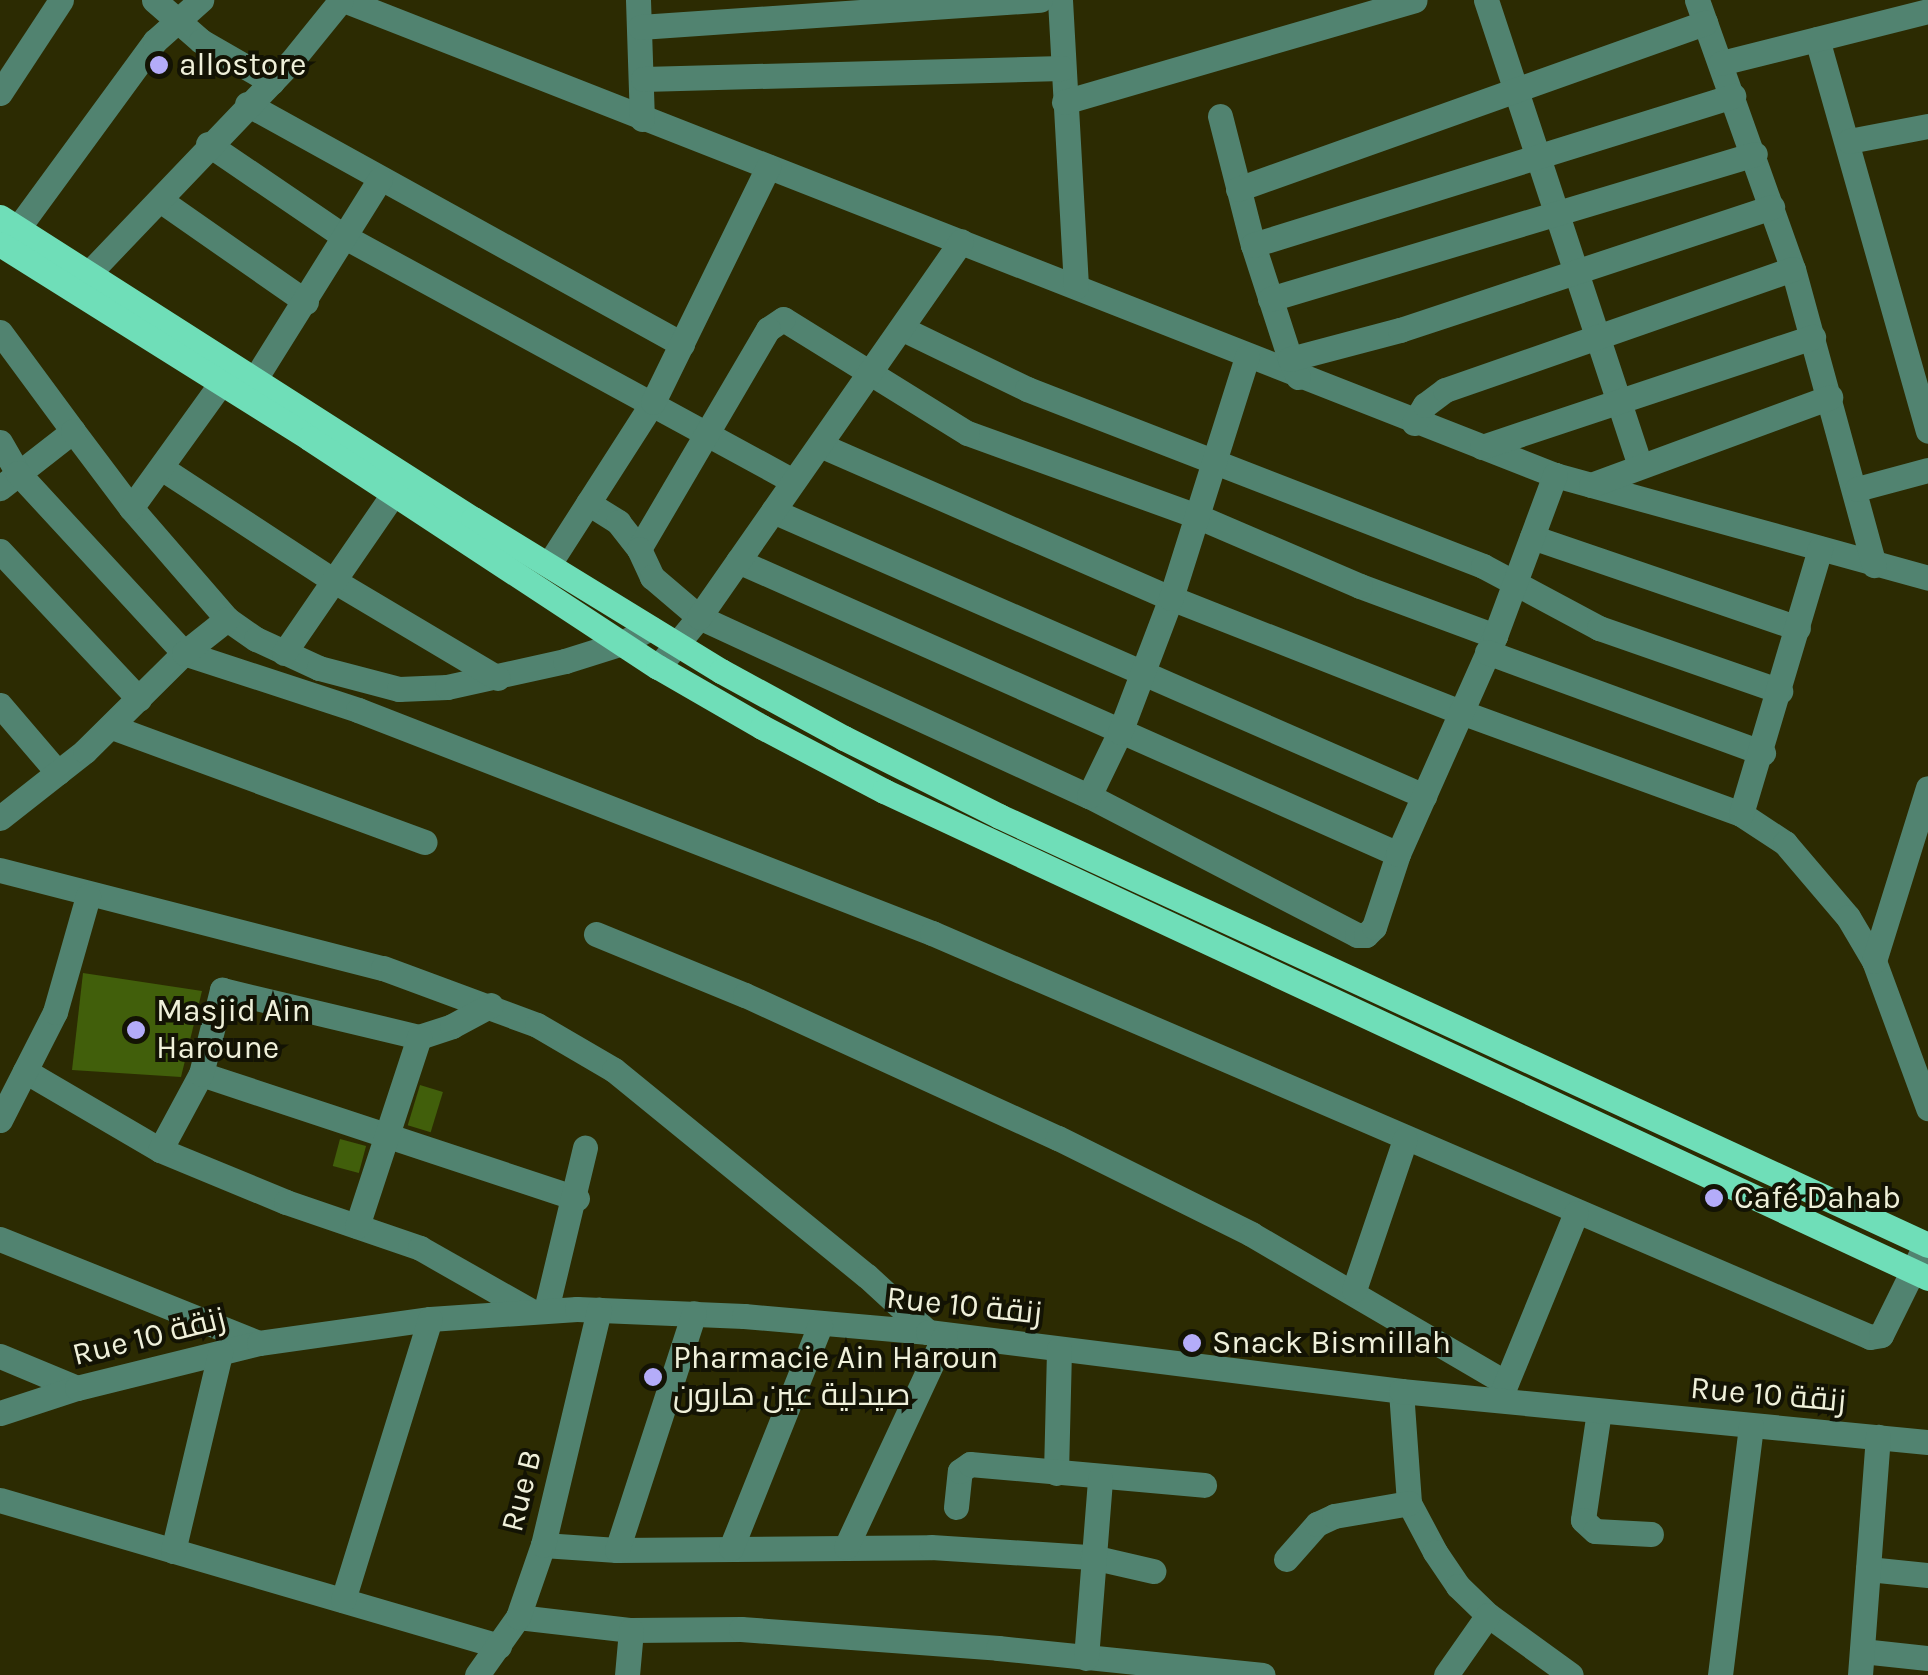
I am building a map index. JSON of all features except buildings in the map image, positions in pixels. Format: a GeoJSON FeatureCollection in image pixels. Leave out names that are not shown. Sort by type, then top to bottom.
{"type":"FeatureCollection","features":[{"type":"Feature","properties":{"kind":"main road"},"geometry":{"type":"LineString","coordinates":[[6,230],[90,272],[650,628],[814,722],[999,816],[1927,1245]]}},
{"type":"Feature","properties":{"kind":"main road"},"geometry":{"type":"LineString","coordinates":[[6,230],[222,382],[658,667],[884,791],[1920,1274]]}},
{"type":"Feature","properties":{"kind":"street"},"geometry":{"type":"LineString","coordinates":[[0,93],[61,0]]}},
{"type":"Feature","properties":{"kind":"street"},"geometry":{"type":"LineString","coordinates":[[154,0],[201,42],[272,82]]}},
{"type":"Feature","properties":{"kind":"street"},"geometry":{"type":"LineString","coordinates":[[6,230],[155,41],[201,0]]}},
{"type":"Feature","properties":{"kind":"street"},"geometry":{"type":"LineString","coordinates":[[90,272],[208,144],[272,82],[343,0],[961,240],[1247,357],[1294,368],[1414,422],[1555,475],[1928,578]]}},
{"type":"Feature","properties":{"kind":"street"},"geometry":{"type":"LineString","coordinates":[[638,0],[642,119]]}},
{"type":"Feature","properties":{"kind":"street"},"geometry":{"type":"LineString","coordinates":[[640,27],[1040,0]]}},
{"type":"Feature","properties":{"kind":"street"},"geometry":{"type":"LineString","coordinates":[[1060,0],[1076,287]]}},
{"type":"Feature","properties":{"kind":"street"},"geometry":{"type":"LineString","coordinates":[[1064,102],[1362,7],[1414,0]]}},
{"type":"Feature","properties":{"kind":"street"},"geometry":{"type":"LineString","coordinates":[[1486,0],[1640,465]]}},
{"type":"Feature","properties":{"kind":"street"},"geometry":{"type":"LineString","coordinates":[[1721,63],[1928,11]]}},
{"type":"Feature","properties":{"kind":"street"},"geometry":{"type":"LineString","coordinates":[[1238,190],[1518,90],[1701,12],[1793,268],[1857,489],[1874,564]]}},
{"type":"Feature","properties":{"kind":"street"},"geometry":{"type":"LineString","coordinates":[[1817,39],[1917,348],[1928,431]]}},
{"type":"Feature","properties":{"kind":"street"},"geometry":{"type":"LineString","coordinates":[[643,80],[1062,68]]}},
{"type":"Feature","properties":{"kind":"street"},"geometry":{"type":"LineString","coordinates":[[1253,246],[1732,96]]}},
{"type":"Feature","properties":{"kind":"street"},"geometry":{"type":"LineString","coordinates":[[247,104],[682,344]]}},
{"type":"Feature","properties":{"kind":"street"},"geometry":{"type":"LineString","coordinates":[[1220,116],[1253,246],[1294,368]]}},
{"type":"Feature","properties":{"kind":"street"},"geometry":{"type":"LineString","coordinates":[[1850,141],[1928,126]]}},
{"type":"Feature","properties":{"kind":"street"},"geometry":{"type":"LineString","coordinates":[[208,144],[345,238],[794,481]]}},
{"type":"Feature","properties":{"kind":"street"},"geometry":{"type":"LineString","coordinates":[[1270,298],[1558,216],[1755,154]]}},
{"type":"Feature","properties":{"kind":"street"},"geometry":{"type":"LineString","coordinates":[[549,564],[654,402],[768,166]]}},
{"type":"Feature","properties":{"kind":"street"},"geometry":{"type":"LineString","coordinates":[[255,379],[380,180]]}},
{"type":"Feature","properties":{"kind":"street"},"geometry":{"type":"LineString","coordinates":[[160,200],[306,302]]}},
{"type":"Feature","properties":{"kind":"street"},"geometry":{"type":"LineString","coordinates":[[1294,368],[1772,207]]}},
{"type":"Feature","properties":{"kind":"street"},"geometry":{"type":"LineString","coordinates":[[658,667],[699,617],[903,329],[961,240]]}},
{"type":"Feature","properties":{"kind":"street"},"geometry":{"type":"LineString","coordinates":[[1414,422],[1425,405],[1445,390],[1793,268]]}},
{"type":"Feature","properties":{"kind":"street"},"geometry":{"type":"LineString","coordinates":[[639,549],[768,328],[778,320],[871,371],[967,432],[1194,515],[1491,644],[1762,753]]}},
{"type":"Feature","properties":{"kind":"street"},"geometry":{"type":"LineString","coordinates":[[903,329],[996,376],[1214,459],[1516,583],[1599,628],[1780,691]]}},
{"type":"Feature","properties":{"kind":"street"},"geometry":{"type":"LineString","coordinates":[[0,332],[131,508],[227,619],[284,653],[344,676],[400,689],[498,678],[622,643],[650,628]]}},
{"type":"Feature","properties":{"kind":"street"},"geometry":{"type":"LineString","coordinates":[[1482,447],[1813,338]]}},
{"type":"Feature","properties":{"kind":"street"},"geometry":{"type":"LineString","coordinates":[[1089,796],[1120,732],[1171,598],[1194,515],[1247,357]]}},
{"type":"Feature","properties":{"kind":"street"},"geometry":{"type":"LineString","coordinates":[[131,508],[163,469],[222,382]]}},
{"type":"Feature","properties":{"kind":"street"},"geometry":{"type":"LineString","coordinates":[[1591,485],[1830,397]]}},
{"type":"Feature","properties":{"kind":"street"},"geometry":{"type":"LineString","coordinates":[[9,480],[73,430]]}},
{"type":"Feature","properties":{"kind":"street"},"geometry":{"type":"LineString","coordinates":[[0,442],[9,480],[184,653],[358,710],[932,933],[1870,1337],[1881,1336],[1920,1274],[1927,1245]]}},
{"type":"Feature","properties":{"kind":"street"},"geometry":{"type":"LineString","coordinates":[[820,445],[1171,598],[1462,712],[1741,814],[1784,843],[1848,917],[1874,961],[1928,1108]]}},
{"type":"Feature","properties":{"kind":"street"},"geometry":{"type":"LineString","coordinates":[[163,469],[336,582],[498,678]]}},
{"type":"Feature","properties":{"kind":"street"},"geometry":{"type":"LineString","coordinates":[[1857,489],[1928,470]]}},
{"type":"Feature","properties":{"kind":"street"},"geometry":{"type":"LineString","coordinates":[[588,502],[618,522],[639,549],[652,577],[699,617],[1089,796],[1356,935],[1366,935],[1374,927],[1398,854],[1491,644],[1555,475]]}},
{"type":"Feature","properties":{"kind":"street"},"geometry":{"type":"LineString","coordinates":[[284,653],[394,493]]}},
{"type":"Feature","properties":{"kind":"street"},"geometry":{"type":"LineString","coordinates":[[773,511],[1424,796]]}},
{"type":"Feature","properties":{"kind":"street"},"geometry":{"type":"LineString","coordinates":[[1532,537],[1798,628]]}},
{"type":"Feature","properties":{"kind":"street"},"geometry":{"type":"LineString","coordinates":[[1741,814],[1820,549]]}},
{"type":"Feature","properties":{"kind":"street"},"geometry":{"type":"LineString","coordinates":[[0,551],[139,699]]}},
{"type":"Feature","properties":{"kind":"street"},"geometry":{"type":"LineString","coordinates":[[738,561],[1398,854]]}},
{"type":"Feature","properties":{"kind":"street"},"geometry":{"type":"LineString","coordinates":[[0,818],[112,727],[184,653],[227,619]]}},
{"type":"Feature","properties":{"kind":"street"},"geometry":{"type":"LineString","coordinates":[[0,705],[58,773]]}},
{"type":"Feature","properties":{"kind":"street"},"geometry":{"type":"LineString","coordinates":[[112,727],[425,842]]}},
{"type":"Feature","properties":{"kind":"street"},"geometry":{"type":"LineString","coordinates":[[1874,961],[1928,788]]}},
{"type":"Feature","properties":{"kind":"street"},"geometry":{"type":"LineString","coordinates":[[0,870],[88,896],[384,968],[491,1005],[572,1044],[614,1070],[936,1334],[846,1548]]}},
{"type":"Feature","properties":{"kind":"street"},"geometry":{"type":"LineString","coordinates":[[0,1120],[55,1012],[88,896]]}},
{"type":"Feature","properties":{"kind":"street"},"geometry":{"type":"LineString","coordinates":[[596,934],[744,995],[1058,1138],[1354,1290],[1502,1392],[1576,1213]]}},
{"type":"Feature","properties":{"kind":"street"},"geometry":{"type":"LineString","coordinates":[[160,1150],[201,1074],[222,990],[419,1037],[452,1026],[491,1005]]}},
{"type":"Feature","properties":{"kind":"street"},"geometry":{"type":"LineString","coordinates":[[356,1226],[419,1037]]}},
{"type":"Feature","properties":{"kind":"street"},"geometry":{"type":"LineString","coordinates":[[25,1071],[160,1150],[420,1248],[538,1310],[576,1198],[585,1148]]}},
{"type":"Feature","properties":{"kind":"street"},"geometry":{"type":"LineString","coordinates":[[201,1074],[576,1198]]}},
{"type":"Feature","properties":{"kind":"street"},"geometry":{"type":"LineString","coordinates":[[1354,1290],[1405,1139]]}},
{"type":"Feature","properties":{"kind":"street"},"geometry":{"type":"LineString","coordinates":[[0,1239],[259,1343]]}},
{"type":"Feature","properties":{"kind":"street","name":"Rue 10 زنقة"},"geometry":{"type":"LineString","coordinates":[[0,1413],[77,1388],[259,1343],[430,1319],[538,1310],[599,1310],[936,1334],[1402,1391],[1502,1392],[1599,1411],[1928,1442]]}},
{"type":"Feature","properties":{"kind":"street","name":"Rue B"},"geometry":{"type":"LineString","coordinates":[[478,1675],[518,1616],[543,1546],[599,1310]]}},
{"type":"Feature","properties":{"kind":"street"},"geometry":{"type":"LineString","coordinates":[[617,1550],[694,1314]]}},
{"type":"Feature","properties":{"kind":"street"},"geometry":{"type":"LineString","coordinates":[[342,1600],[430,1319]]}},
{"type":"Feature","properties":{"kind":"street"},"geometry":{"type":"LineString","coordinates":[[730,1548],[820,1325]]}},
{"type":"Feature","properties":{"kind":"street"},"geometry":{"type":"LineString","coordinates":[[1056,1473],[1060,1350]]}},
{"type":"Feature","properties":{"kind":"street"},"geometry":{"type":"LineString","coordinates":[[173,1551],[220,1354]]}},
{"type":"Feature","properties":{"kind":"street"},"geometry":{"type":"LineString","coordinates":[[0,1356],[77,1388]]}},
{"type":"Feature","properties":{"kind":"street"},"geometry":{"type":"LineString","coordinates":[[1402,1391],[1409,1503],[1450,1574],[1488,1614],[1571,1675]]}},
{"type":"Feature","properties":{"kind":"street"},"geometry":{"type":"LineString","coordinates":[[1599,1411],[1582,1520],[1595,1532],[1651,1534]]}},
{"type":"Feature","properties":{"kind":"street"},"geometry":{"type":"LineString","coordinates":[[1720,1675],[1750,1426]]}},
{"type":"Feature","properties":{"kind":"street"},"geometry":{"type":"LineString","coordinates":[[1878,1438],[1861,1663],[1928,1658]]}},
{"type":"Feature","properties":{"kind":"street"},"geometry":{"type":"LineString","coordinates":[[956,1508],[960,1471],[970,1464],[1100,1479],[1204,1485]]}},
{"type":"Feature","properties":{"kind":"street"},"geometry":{"type":"LineString","coordinates":[[1086,1658],[1100,1479]]}},
{"type":"Feature","properties":{"kind":"street"},"geometry":{"type":"LineString","coordinates":[[0,1500],[499,1646]]}},
{"type":"Feature","properties":{"kind":"street"},"geometry":{"type":"LineString","coordinates":[[1286,1559],[1316,1524],[1334,1516],[1409,1503]]}},
{"type":"Feature","properties":{"kind":"street"},"geometry":{"type":"LineString","coordinates":[[543,1546],[617,1550],[846,1548],[1092,1558],[1152,1570]]}},
{"type":"Feature","properties":{"kind":"street"},"geometry":{"type":"LineString","coordinates":[[1868,1569],[1928,1575]]}},
{"type":"Feature","properties":{"kind":"street"},"geometry":{"type":"LineString","coordinates":[[1446,1675],[1488,1614]]}},
{"type":"Feature","properties":{"kind":"street"},"geometry":{"type":"LineString","coordinates":[[518,1616],[631,1630],[741,1628],[1263,1675]]}},
{"type":"Feature","properties":{"kind":"street"},"geometry":{"type":"LineString","coordinates":[[628,1675],[631,1630]]}},
{"type":"Feature","properties":{"kind":"place","name":"allostore"},"geometry":{"type":"Point","coordinates":[159,65]}},
{"type":"Feature","properties":{"kind":"place","name":"Masjid Ain Haroune"},"geometry":{"type":"Point","coordinates":[136,1030]}},
{"type":"Feature","properties":{"kind":"place","name":"Café Dahab"},"geometry":{"type":"Point","coordinates":[1714,1198]}},
{"type":"Feature","properties":{"kind":"place","name":"Snack Bismillah"},"geometry":{"type":"Point","coordinates":[1192,1343]}},
{"type":"Feature","properties":{"kind":"place","name":"Pharmacie Ain Haroun صيدلية عين هارون"},"geometry":{"type":"Point","coordinates":[653,1377]}}]}
